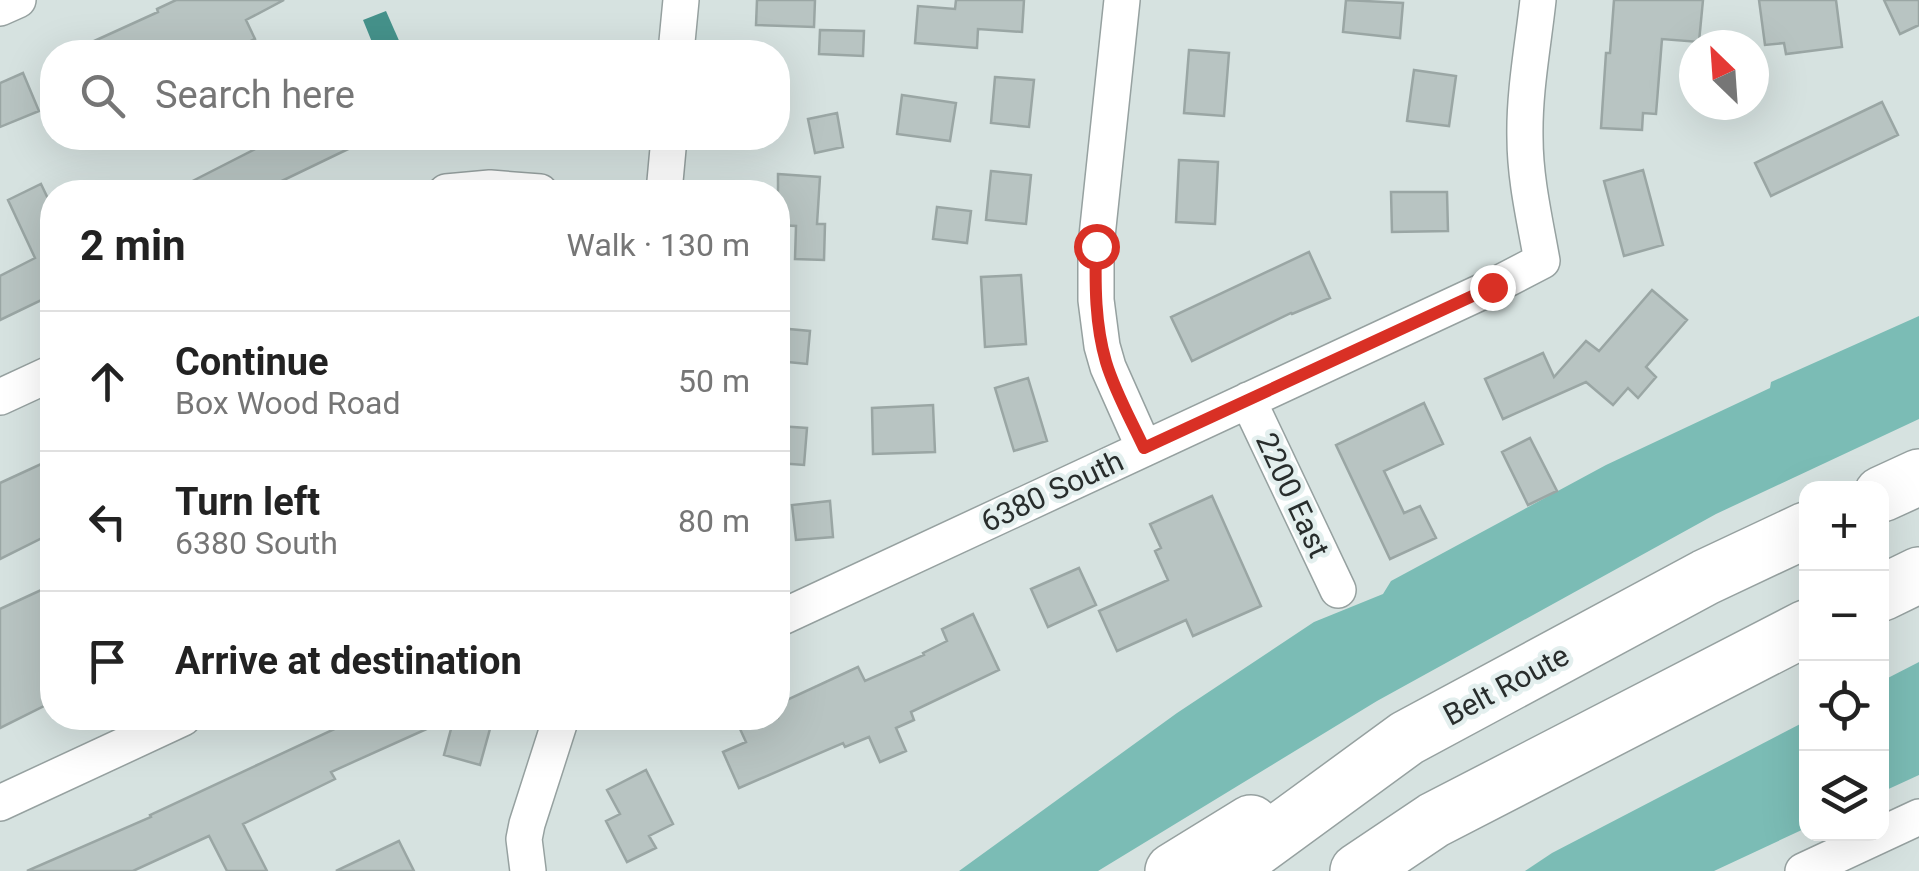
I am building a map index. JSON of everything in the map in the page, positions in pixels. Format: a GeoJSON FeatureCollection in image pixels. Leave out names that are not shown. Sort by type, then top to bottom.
{"type":"FeatureCollection","features":[{"type":"Feature","properties":{"kind":"highway"},"geometry":{"type":"LineString","coordinates":[[1889,491],[1919,477]]}},
{"type":"Feature","properties":{"kind":"highway","name":"Belt Route"},"geometry":{"type":"LineString","coordinates":[[1225,871],[1407,738],[1706,577],[1799,533]]}},
{"type":"Feature","properties":{"kind":"highway"},"geometry":{"type":"LineString","coordinates":[[1889,590],[1919,575]]}},
{"type":"Feature","properties":{"kind":"highway"},"geometry":{"type":"LineString","coordinates":[[1358,871],[1434,820],[1799,632]]}},
{"type":"Feature","properties":{"kind":"highway"},"geometry":{"type":"LineString","coordinates":[[1173,871],[1276,807],[1407,738]]}},
{"type":"Feature","properties":{"kind":"highway"},"geometry":{"type":"LineString","coordinates":[[1376,871],[1434,820]]}},
{"type":"Feature","properties":{"kind":"street"},"geometry":{"type":"LineString","coordinates":[[0,8],[18,0]]}},
{"type":"Feature","properties":{"kind":"street"},"geometry":{"type":"LineString","coordinates":[[677,40],[681,0]]}},
{"type":"Feature","properties":{"kind":"street"},"geometry":{"type":"LineString","coordinates":[[1122,0],[1096,246],[1096,300],[1108,367],[1144,448]]}},
{"type":"Feature","properties":{"kind":"street","name":"6380 South"},"geometry":{"type":"LineString","coordinates":[[790,613],[1542,261],[1524,140],[1538,0]]}},
{"type":"Feature","properties":{"kind":"street"},"geometry":{"type":"LineString","coordinates":[[665,180],[668,150]]}},
{"type":"Feature","properties":{"kind":"street"},"geometry":{"type":"LineString","coordinates":[[0,397],[40,379]]}},
{"type":"Feature","properties":{"kind":"street","name":"2200 East"},"geometry":{"type":"LineString","coordinates":[[1248,400],[1338,590]]}},
{"type":"Feature","properties":{"kind":"street"},"geometry":{"type":"LineString","coordinates":[[0,803],[157,730]]}},
{"type":"Feature","properties":{"kind":"street"},"geometry":{"type":"LineString","coordinates":[[528,871],[526,824],[558,730]]}},
{"type":"Feature","properties":{"kind":"street"},"geometry":{"type":"LineString","coordinates":[[1804,871],[1919,817]]}},
{"type":"Feature","properties":{"kind":"shaded area"},"geometry":{"type":"Polygon","coordinates":[[[386,11],[399,40],[371,40],[363,20],[386,11]]]}},
{"type":"Feature","properties":{"kind":"shaded area"},"geometry":{"type":"Polygon","coordinates":[[[1919,316],[1919,419],[1716,514],[1377,701],[1098,871],[959,871],[1177,713],[1314,622],[1383,594],[1391,581],[1606,465],[1770,388],[1771,382],[1919,316]]]}},
{"type":"Feature","properties":{"kind":"shaded area"},"geometry":{"type":"Polygon","coordinates":[[[1919,662],[1919,775],[1889,789],[1889,751],[1889,677],[1919,662]]]}},
{"type":"Feature","properties":{"kind":"shaded area"},"geometry":{"type":"Polygon","coordinates":[[[1799,725],[1799,831],[1714,871],[1525,871],[1552,853],[1799,725]]]}},
{"type":"Feature","properties":{"kind":"building"},"geometry":{"type":"Polygon","coordinates":[[[176,0],[284,0],[246,20],[253,40],[96,40],[158,12],[157,9],[176,0]]]}},
{"type":"Feature","properties":{"kind":"building"},"geometry":{"type":"Polygon","coordinates":[[[757,0],[815,0],[814,27],[756,25],[757,0]]]}},
{"type":"Feature","properties":{"kind":"building"},"geometry":{"type":"Polygon","coordinates":[[[956,0],[1024,0],[1022,32],[978,29],[977,48],[915,43],[918,6],[955,9],[956,0]]]}},
{"type":"Feature","properties":{"kind":"building"},"geometry":{"type":"Polygon","coordinates":[[[1346,0],[1403,3],[1400,38],[1343,32],[1346,0]]]}},
{"type":"Feature","properties":{"kind":"building"},"geometry":{"type":"Polygon","coordinates":[[[1614,0],[1703,0],[1700,30],[1679,30],[1679,40],[1662,39],[1656,114],[1643,113],[1642,130],[1601,128],[1606,53],[1610,53],[1614,0]]]}},
{"type":"Feature","properties":{"kind":"building"},"geometry":{"type":"Polygon","coordinates":[[[1759,0],[1836,0],[1842,47],[1786,54],[1784,43],[1769,45],[1769,30],[1763,30],[1759,0]]]}},
{"type":"Feature","properties":{"kind":"building"},"geometry":{"type":"Polygon","coordinates":[[[1884,0],[1919,0],[1919,25],[1900,34],[1884,0]]]}},
{"type":"Feature","properties":{"kind":"building"},"geometry":{"type":"Polygon","coordinates":[[[820,30],[864,31],[863,56],[819,54],[820,30]]]}},
{"type":"Feature","properties":{"kind":"building"},"geometry":{"type":"Polygon","coordinates":[[[1189,50],[1229,53],[1224,116],[1184,113],[1189,50]]]}},
{"type":"Feature","properties":{"kind":"building"},"geometry":{"type":"Polygon","coordinates":[[[1414,70],[1456,76],[1449,126],[1407,121],[1414,70]]]}},
{"type":"Feature","properties":{"kind":"building"},"geometry":{"type":"Polygon","coordinates":[[[23,73],[39,111],[0,127],[0,83],[23,73]]]}},
{"type":"Feature","properties":{"kind":"building"},"geometry":{"type":"Polygon","coordinates":[[[995,77],[1034,80],[1029,127],[991,123],[995,77]]]}},
{"type":"Feature","properties":{"kind":"building"},"geometry":{"type":"Polygon","coordinates":[[[902,95],[956,103],[950,141],[897,134],[902,95]]]}},
{"type":"Feature","properties":{"kind":"building"},"geometry":{"type":"Polygon","coordinates":[[[1882,102],[1898,135],[1771,196],[1755,163],[1882,102]]]}},
{"type":"Feature","properties":{"kind":"building"},"geometry":{"type":"Polygon","coordinates":[[[837,113],[843,147],[815,153],[808,119],[837,113]]]}},
{"type":"Feature","properties":{"kind":"building"},"geometry":{"type":"Polygon","coordinates":[[[253,150],[346,150],[284,180],[195,180],[253,150]]]}},
{"type":"Feature","properties":{"kind":"building"},"geometry":{"type":"Polygon","coordinates":[[[1179,160],[1218,162],[1215,224],[1176,222],[1179,160]]]}},
{"type":"Feature","properties":{"kind":"building"},"geometry":{"type":"Polygon","coordinates":[[[1643,170],[1663,245],[1624,256],[1604,181],[1643,170]]]}},
{"type":"Feature","properties":{"kind":"building"},"geometry":{"type":"Polygon","coordinates":[[[991,171],[1031,175],[1026,224],[986,220],[991,171]]]}},
{"type":"Feature","properties":{"kind":"building"},"geometry":{"type":"Polygon","coordinates":[[[778,174],[820,177],[817,224],[825,224],[824,260],[795,259],[796,226],[790,226],[790,180],[778,180],[778,174]]]}},
{"type":"Feature","properties":{"kind":"building"},"geometry":{"type":"Polygon","coordinates":[[[40,184],[40,301],[0,320],[0,276],[35,258],[8,200],[40,184]]]}},
{"type":"Feature","properties":{"kind":"building"},"geometry":{"type":"Polygon","coordinates":[[[1391,192],[1447,192],[1448,231],[1392,232],[1391,192]]]}},
{"type":"Feature","properties":{"kind":"building"},"geometry":{"type":"Polygon","coordinates":[[[937,207],[971,211],[967,243],[933,239],[937,207]]]}},
{"type":"Feature","properties":{"kind":"building"},"geometry":{"type":"Polygon","coordinates":[[[1309,252],[1330,298],[1192,361],[1171,317],[1309,252]]]}},
{"type":"Feature","properties":{"kind":"building"},"geometry":{"type":"Polygon","coordinates":[[[1021,275],[1026,344],[985,347],[981,277],[1021,275]]]}},
{"type":"Feature","properties":{"kind":"building"},"geometry":{"type":"Polygon","coordinates":[[[1652,290],[1687,320],[1646,367],[1656,377],[1638,398],[1628,388],[1613,405],[1586,382],[1503,419],[1485,379],[1543,353],[1554,377],[1586,341],[1599,351],[1652,290]]]}},
{"type":"Feature","properties":{"kind":"building"},"geometry":{"type":"Polygon","coordinates":[[[790,329],[810,331],[807,364],[790,362],[790,329]]]}},
{"type":"Feature","properties":{"kind":"building"},"geometry":{"type":"Polygon","coordinates":[[[1028,378],[1047,441],[1014,451],[995,388],[1028,378]]]}},
{"type":"Feature","properties":{"kind":"building"},"geometry":{"type":"Polygon","coordinates":[[[1424,403],[1443,444],[1384,471],[1404,513],[1420,506],[1436,538],[1390,559],[1336,445],[1424,403]]]}},
{"type":"Feature","properties":{"kind":"building"},"geometry":{"type":"Polygon","coordinates":[[[933,405],[935,452],[873,454],[872,408],[933,405]]]}},
{"type":"Feature","properties":{"kind":"building"},"geometry":{"type":"Polygon","coordinates":[[[790,427],[807,428],[804,465],[790,464],[790,427]]]}},
{"type":"Feature","properties":{"kind":"building"},"geometry":{"type":"Polygon","coordinates":[[[1530,438],[1557,491],[1528,505],[1502,452],[1530,438]]]}},
{"type":"Feature","properties":{"kind":"building"},"geometry":{"type":"Polygon","coordinates":[[[40,465],[40,539],[0,559],[0,483],[40,465]]]}},
{"type":"Feature","properties":{"kind":"building"},"geometry":{"type":"Polygon","coordinates":[[[1212,496],[1261,606],[1193,636],[1186,620],[1117,651],[1099,611],[1168,580],[1155,551],[1161,548],[1150,524],[1212,496]]]}},
{"type":"Feature","properties":{"kind":"building"},"geometry":{"type":"Polygon","coordinates":[[[830,501],[833,537],[796,540],[792,505],[830,501]]]}},
{"type":"Feature","properties":{"kind":"building"},"geometry":{"type":"Polygon","coordinates":[[[1079,568],[1096,605],[1048,627],[1031,589],[1079,568]]]}},
{"type":"Feature","properties":{"kind":"building"},"geometry":{"type":"Polygon","coordinates":[[[40,591],[40,708],[0,728],[0,609],[40,591]]]}},
{"type":"Feature","properties":{"kind":"building"},"geometry":{"type":"Polygon","coordinates":[[[973,614],[999,670],[911,712],[914,720],[896,728],[906,751],[880,762],[869,737],[845,747],[843,743],[739,788],[723,752],[746,742],[740,730],[790,730],[790,698],[858,667],[865,681],[924,655],[947,641],[942,629],[973,614]]]}},
{"type":"Feature","properties":{"kind":"building"},"geometry":{"type":"Polygon","coordinates":[[[332,730],[424,730],[331,772],[335,779],[243,824],[267,871],[227,871],[209,836],[133,871],[27,871],[332,730]]]}},
{"type":"Feature","properties":{"kind":"building"},"geometry":{"type":"Polygon","coordinates":[[[451,730],[490,730],[480,765],[444,755],[451,730]]]}},
{"type":"Feature","properties":{"kind":"building"},"geometry":{"type":"Polygon","coordinates":[[[646,770],[673,824],[649,836],[656,848],[627,862],[606,821],[620,814],[607,790],[646,770]]]}},
{"type":"Feature","properties":{"kind":"building"},"geometry":{"type":"Polygon","coordinates":[[[399,841],[414,871],[336,871],[399,841]]]}},
{"type":"Feature","properties":{"kind":"route"},"geometry":{"type":"LineString","coordinates":[[1096,246],[1096,300],[1102,346],[1115,386],[1144,448],[1492,287]]}}]}
